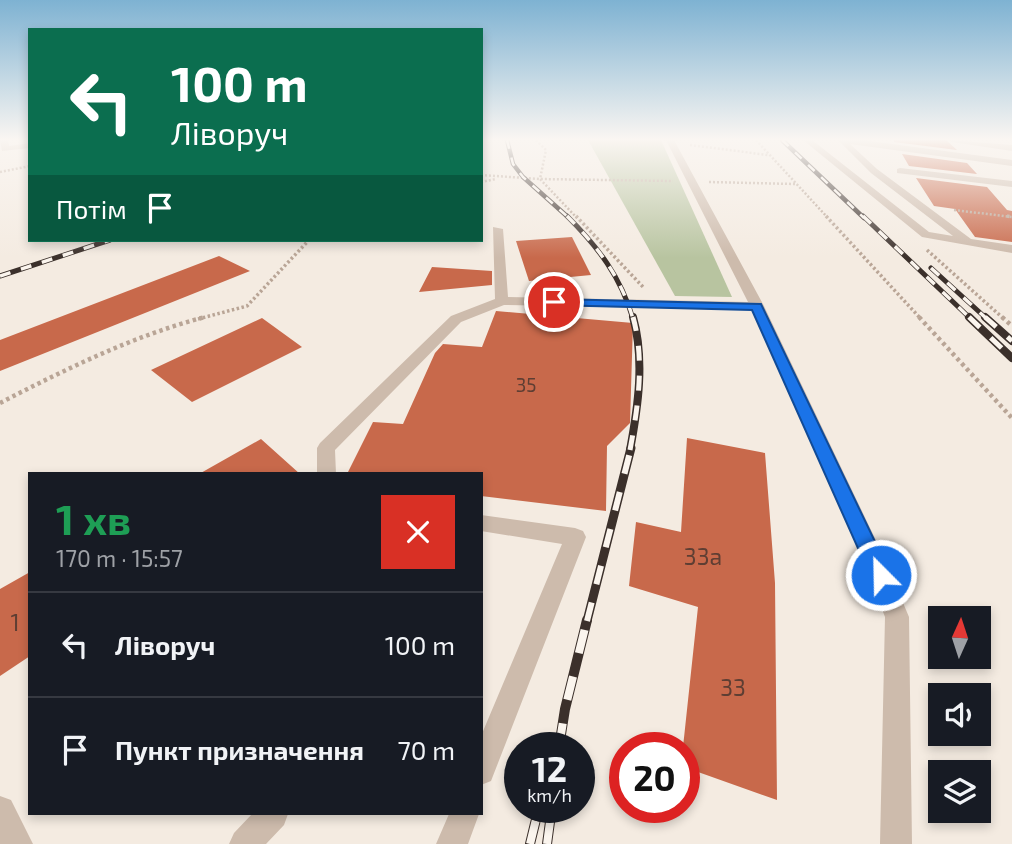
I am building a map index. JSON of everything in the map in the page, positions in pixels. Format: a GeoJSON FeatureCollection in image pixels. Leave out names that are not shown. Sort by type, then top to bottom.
{"type":"FeatureCollection","features":[{"type":"Feature","properties":{"kind":"lane"},"geometry":{"type":"LineString","coordinates":[[856,179],[926,235],[1012,249]]}},
{"type":"Feature","properties":{"kind":"lane"},"geometry":{"type":"LineString","coordinates":[[885,179],[969,242]]}},
{"type":"Feature","properties":{"kind":"lane"},"geometry":{"type":"LineString","coordinates":[[975,179],[1007,183],[1012,194]]}},
{"type":"Feature","properties":{"kind":"lane"},"geometry":{"type":"LineString","coordinates":[[692,181],[757,306],[872,555],[897,617],[896,844]]}},
{"type":"Feature","properties":{"kind":"lane"},"geometry":{"type":"LineString","coordinates":[[497,229],[502,301]]}},
{"type":"Feature","properties":{"kind":"lane"},"geometry":{"type":"LineString","coordinates":[[327,472],[326,448],[425,347],[457,319],[502,301],[757,306]]}},
{"type":"Feature","properties":{"kind":"lane"},"geometry":{"type":"LineString","coordinates":[[483,523],[575,537],[483,766]]}},
{"type":"Feature","properties":{"kind":"lane"},"geometry":{"type":"LineString","coordinates":[[0,811],[17,844]]}},
{"type":"Feature","properties":{"kind":"lane"},"geometry":{"type":"LineString","coordinates":[[245,844],[272,815]]}},
{"type":"Feature","properties":{"kind":"lane"},"geometry":{"type":"LineString","coordinates":[[452,844],[464,815]]}},
{"type":"Feature","properties":{"kind":"path"},"geometry":{"type":"LineString","coordinates":[[533,179],[796,184]]}},
{"type":"Feature","properties":{"kind":"path"},"geometry":{"type":"LineString","coordinates":[[792,179],[1012,418]]}},
{"type":"Feature","properties":{"kind":"path"},"geometry":{"type":"LineString","coordinates":[[540,180],[659,304]]}},
{"type":"Feature","properties":{"kind":"path"},"geometry":{"type":"LineString","coordinates":[[924,208],[1012,217]]}},
{"type":"Feature","properties":{"kind":"path"},"geometry":{"type":"LineString","coordinates":[[0,403],[74,365],[163,328],[247,306],[307,242]]}},
{"type":"Feature","properties":{"kind":"green space"},"geometry":{"type":"Polygon","coordinates":[[[610,179],[679,179],[732,297],[675,296],[610,179]]]}},
{"type":"Feature","properties":{"kind":"building"},"geometry":{"type":"Polygon","coordinates":[[[917,179],[987,187],[1007,210],[1012,211],[1012,242],[975,237],[955,209],[934,206],[917,179]]]}},
{"type":"Feature","properties":{"kind":"building"},"geometry":{"type":"Polygon","coordinates":[[[572,237],[591,275],[529,281],[516,241],[572,237]]]}},
{"type":"Feature","properties":{"kind":"building"},"geometry":{"type":"Polygon","coordinates":[[[219,256],[250,271],[0,371],[0,340],[219,256]]]}},
{"type":"Feature","properties":{"kind":"building"},"geometry":{"type":"Polygon","coordinates":[[[432,267],[492,271],[492,285],[419,292],[432,267]]]}},
{"type":"Feature","properties":{"kind":"building"},"geometry":{"type":"Polygon","coordinates":[[[496,311],[633,323],[630,423],[607,446],[606,511],[483,496],[483,472],[348,472],[373,422],[403,424],[435,353],[443,344],[482,347],[496,311]]]}},
{"type":"Feature","properties":{"kind":"building"},"geometry":{"type":"Polygon","coordinates":[[[262,318],[302,347],[192,402],[151,370],[262,318]]]}},
{"type":"Feature","properties":{"kind":"building"},"geometry":{"type":"Polygon","coordinates":[[[687,438],[765,453],[775,583],[777,800],[700,773],[700,732],[685,732],[698,607],[629,586],[636,522],[681,532],[687,438]]]}},
{"type":"Feature","properties":{"kind":"building"},"geometry":{"type":"Polygon","coordinates":[[[261,439],[298,472],[203,472],[261,439]]]}},
{"type":"Feature","properties":{"kind":"building"},"geometry":{"type":"Polygon","coordinates":[[[28,573],[28,657],[0,676],[0,589],[28,573]]]}},
{"type":"Feature","properties":{"kind":"railway"},"geometry":{"type":"LineString","coordinates":[[526,179],[568,217]]}},
{"type":"Feature","properties":{"kind":"railway"},"geometry":{"type":"LineString","coordinates":[[823,179],[864,218]]}},
{"type":"Feature","properties":{"kind":"railway"},"geometry":{"type":"LineString","coordinates":[[863,216],[971,319]]}},
{"type":"Feature","properties":{"kind":"railway"},"geometry":{"type":"LineString","coordinates":[[568,217],[607,263],[622,290],[633,319]]}},
{"type":"Feature","properties":{"kind":"railway"},"geometry":{"type":"LineString","coordinates":[[0,276],[104,242]]}},
{"type":"Feature","properties":{"kind":"railway"},"geometry":{"type":"LineString","coordinates":[[931,268],[987,319]]}},
{"type":"Feature","properties":{"kind":"railway"},"geometry":{"type":"LineString","coordinates":[[630,450],[638,400],[639,367],[633,317]]}},
{"type":"Feature","properties":{"kind":"railway"},"geometry":{"type":"LineString","coordinates":[[969,317],[1012,358]]}},
{"type":"Feature","properties":{"kind":"railway"},"geometry":{"type":"LineString","coordinates":[[985,317],[1012,341]]}},
{"type":"Feature","properties":{"kind":"railway"},"geometry":{"type":"LineString","coordinates":[[587,621],[631,448]]}},
{"type":"Feature","properties":{"kind":"railway"},"geometry":{"type":"LineString","coordinates":[[561,732],[587,620]]}},
{"type":"Feature","properties":{"kind":"railway"},"geometry":{"type":"LineString","coordinates":[[530,844],[535,823]]}},
{"type":"Feature","properties":{"kind":"railway"},"geometry":{"type":"LineString","coordinates":[[547,844],[550,823]]}},
{"type":"Feature","properties":{"kind":"route"},"geometry":{"type":"LineString","coordinates":[[554,302],[757,306],[881,575]]}}]}
